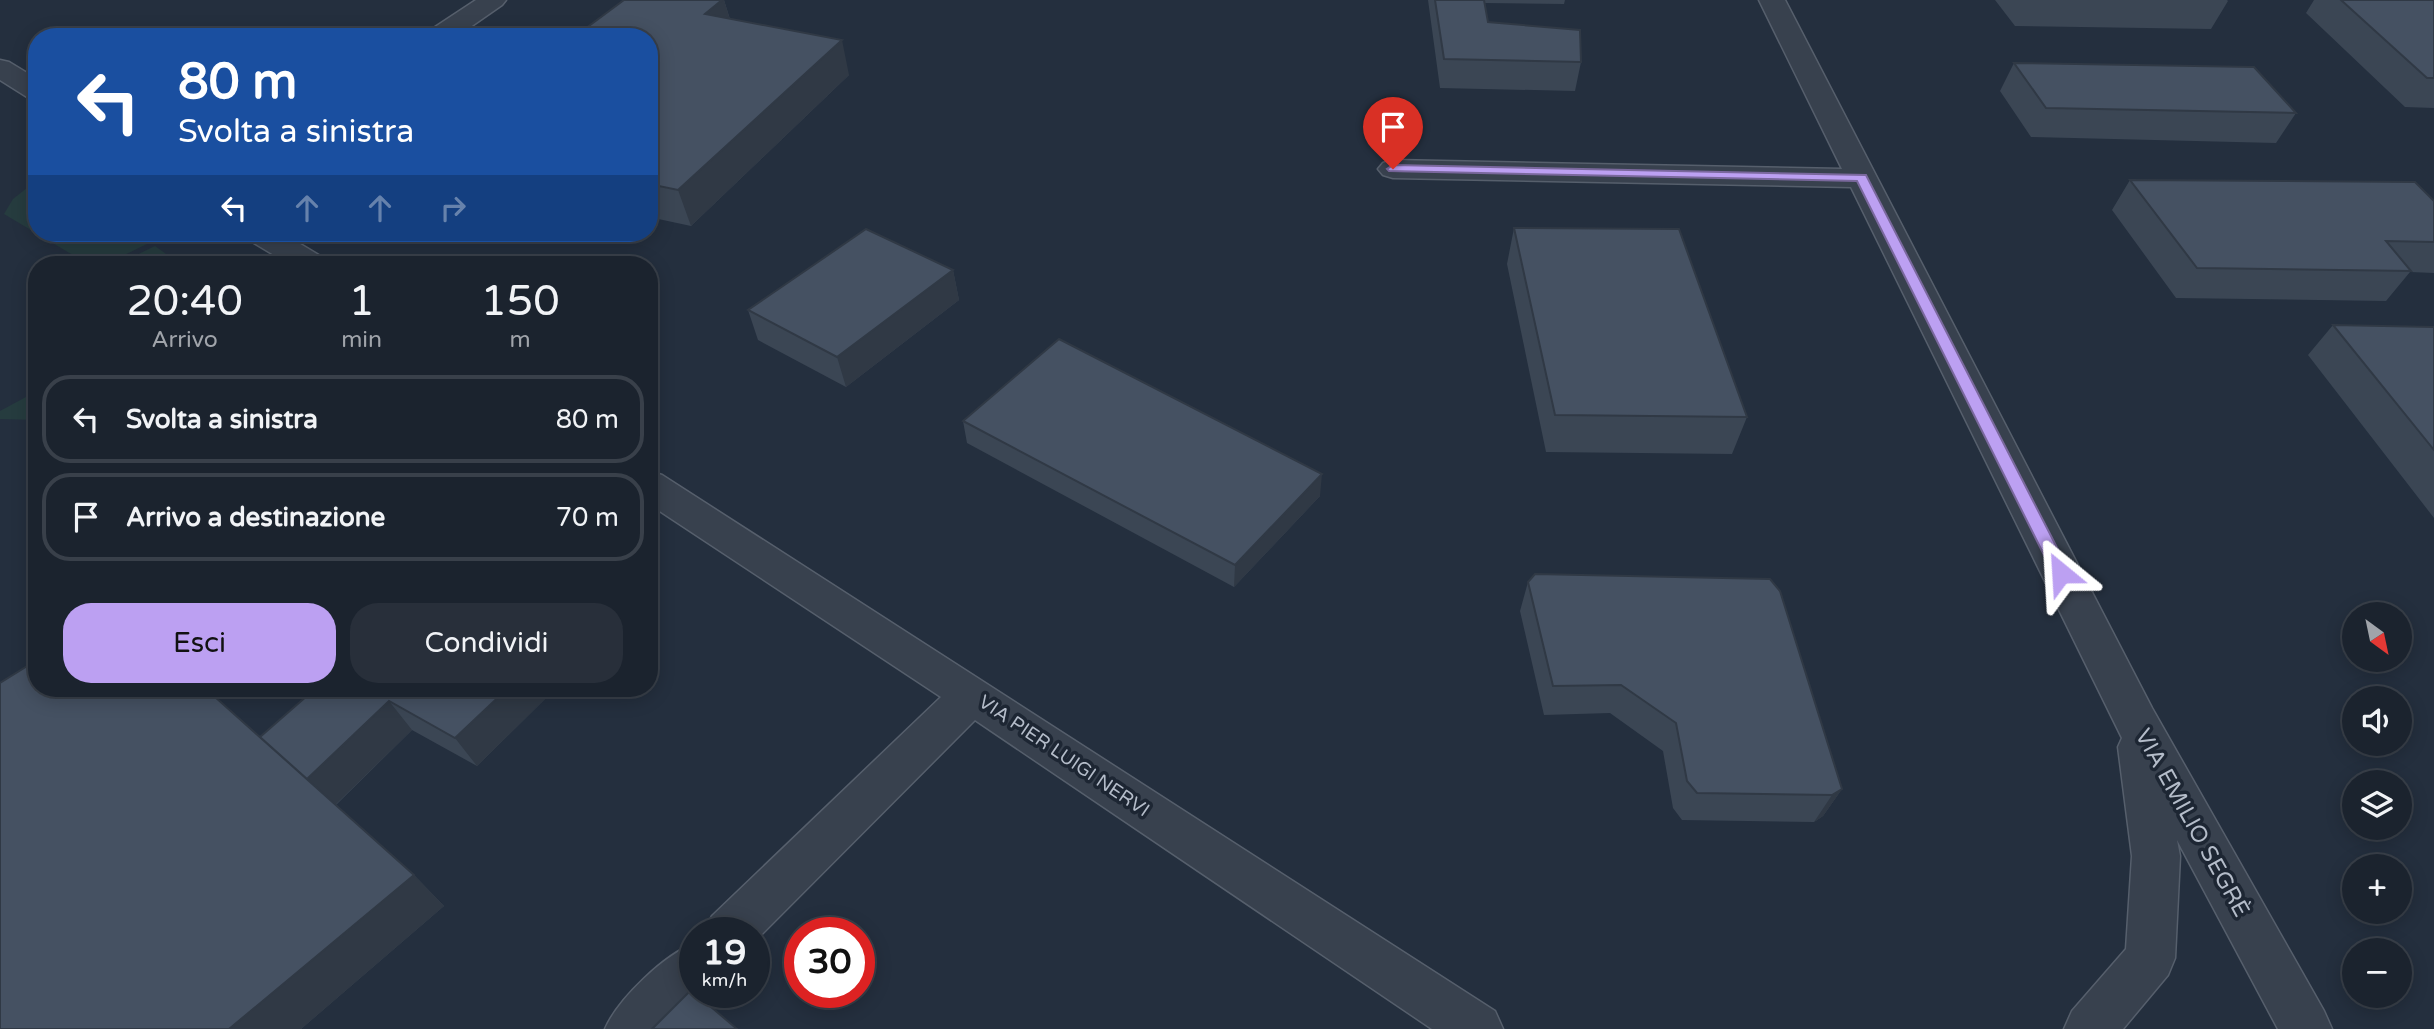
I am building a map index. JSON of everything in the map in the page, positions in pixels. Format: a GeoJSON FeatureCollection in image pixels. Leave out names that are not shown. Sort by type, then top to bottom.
{"type":"FeatureCollection","features":[{"type":"Feature","properties":{"kind":"street"},"geometry":{"type":"LineString","coordinates":[[451,28],[493,0]]}},
{"type":"Feature","properties":{"kind":"street"},"geometry":{"type":"LineString","coordinates":[[1772,0],[2136,721]]}},
{"type":"Feature","properties":{"kind":"street"},"geometry":{"type":"LineString","coordinates":[[0,68],[28,85]]}},
{"type":"Feature","properties":{"kind":"street"},"geometry":{"type":"LineString","coordinates":[[1393,169],[1861,178]]}},
{"type":"Feature","properties":{"kind":"street"},"geometry":{"type":"LineString","coordinates":[[281,242],[297,249]]}},
{"type":"Feature","properties":{"kind":"street","name":"VIA PIER LUIGI NERVI"},"geometry":{"type":"LineString","coordinates":[[658,491],[1477,1029]]}},
{"type":"Feature","properties":{"kind":"street"},"geometry":{"type":"LineString","coordinates":[[745,917],[972,695]]}},
{"type":"Feature","properties":{"kind":"street","name":"VIA EMILIO SEGRÈ"},"geometry":{"type":"LineString","coordinates":[[2090,1029],[2150,958],[2156,856],[2136,721]]}},
{"type":"Feature","properties":{"kind":"street","name":"VIA EMILIO SEGRÈ"},"geometry":{"type":"LineString","coordinates":[[2136,721],[2306,1029]]}},
{"type":"Feature","properties":{"kind":"street"},"geometry":{"type":"LineString","coordinates":[[631,1029],[679,982]]}},
{"type":"Feature","properties":{"kind":"green space"},"geometry":{"type":"Polygon","coordinates":[[[28,187],[28,228],[4,214],[13,199],[28,187]]]}},
{"type":"Feature","properties":{"kind":"green space"},"geometry":{"type":"Polygon","coordinates":[[[51,242],[151,242],[122,256],[75,256],[51,242]]]}},
{"type":"Feature","properties":{"kind":"green space"},"geometry":{"type":"Polygon","coordinates":[[[155,246],[169,256],[134,256],[155,246]]]}},
{"type":"Feature","properties":{"kind":"green space"},"geometry":{"type":"Polygon","coordinates":[[[28,396],[28,420],[0,419],[0,411],[28,396]]]}},
{"type":"Feature","properties":{"kind":"building"},"geometry":{"type":"Polygon","coordinates":[[[624,0],[722,0],[705,14],[842,40],[678,190],[658,186],[658,28],[586,28],[624,0]]]}},
{"type":"Feature","properties":{"kind":"building"},"geometry":{"type":"Polygon","coordinates":[[[1435,0],[1484,0],[1488,22],[1580,30],[1581,62],[1444,59],[1435,0]]]}},
{"type":"Feature","properties":{"kind":"building"},"geometry":{"type":"Polygon","coordinates":[[[2341,0],[2434,0],[2434,78],[2427,78],[2341,0]]]}},
{"type":"Feature","properties":{"kind":"building"},"geometry":{"type":"Polygon","coordinates":[[[2014,63],[2254,67],[2296,113],[2046,108],[2014,63]]]}},
{"type":"Feature","properties":{"kind":"building"},"geometry":{"type":"Polygon","coordinates":[[[2130,180],[2415,182],[2434,201],[2434,242],[2386,241],[2411,271],[2197,268],[2130,180]]]}},
{"type":"Feature","properties":{"kind":"building"},"geometry":{"type":"Polygon","coordinates":[[[1514,228],[1679,229],[1747,417],[1555,415],[1514,228]]]}},
{"type":"Feature","properties":{"kind":"building"},"geometry":{"type":"Polygon","coordinates":[[[866,229],[953,270],[837,357],[748,310],[866,229]]]}},
{"type":"Feature","properties":{"kind":"building"},"geometry":{"type":"Polygon","coordinates":[[[2333,325],[2434,327],[2434,450],[2333,325]]]}},
{"type":"Feature","properties":{"kind":"building"},"geometry":{"type":"Polygon","coordinates":[[[1059,339],[1322,474],[1235,565],[963,421],[1059,339]]]}},
{"type":"Feature","properties":{"kind":"building"},"geometry":{"type":"Polygon","coordinates":[[[1535,574],[1770,579],[1780,591],[1842,789],[1832,795],[1697,793],[1687,781],[1676,723],[1621,685],[1553,686],[1528,582],[1535,574]]]}},
{"type":"Feature","properties":{"kind":"building"},"geometry":{"type":"Polygon","coordinates":[[[28,666],[28,697],[215,697],[414,875],[229,1029],[0,1029],[0,683],[28,666]]]}},
{"type":"Feature","properties":{"kind":"building"},"geometry":{"type":"Polygon","coordinates":[[[306,697],[498,697],[455,738],[389,701],[307,779],[260,737],[306,697]]]}},
{"type":"Feature","properties":{"kind":"building"},"geometry":{"type":"Polygon","coordinates":[[[679,1002],[679,1008],[712,1008],[737,1029],[652,1029],[679,1002]]]}},
{"type":"Feature","properties":{"kind":"route"},"geometry":{"type":"LineString","coordinates":[[1393,169],[1861,178],[2061,573]]}}]}
